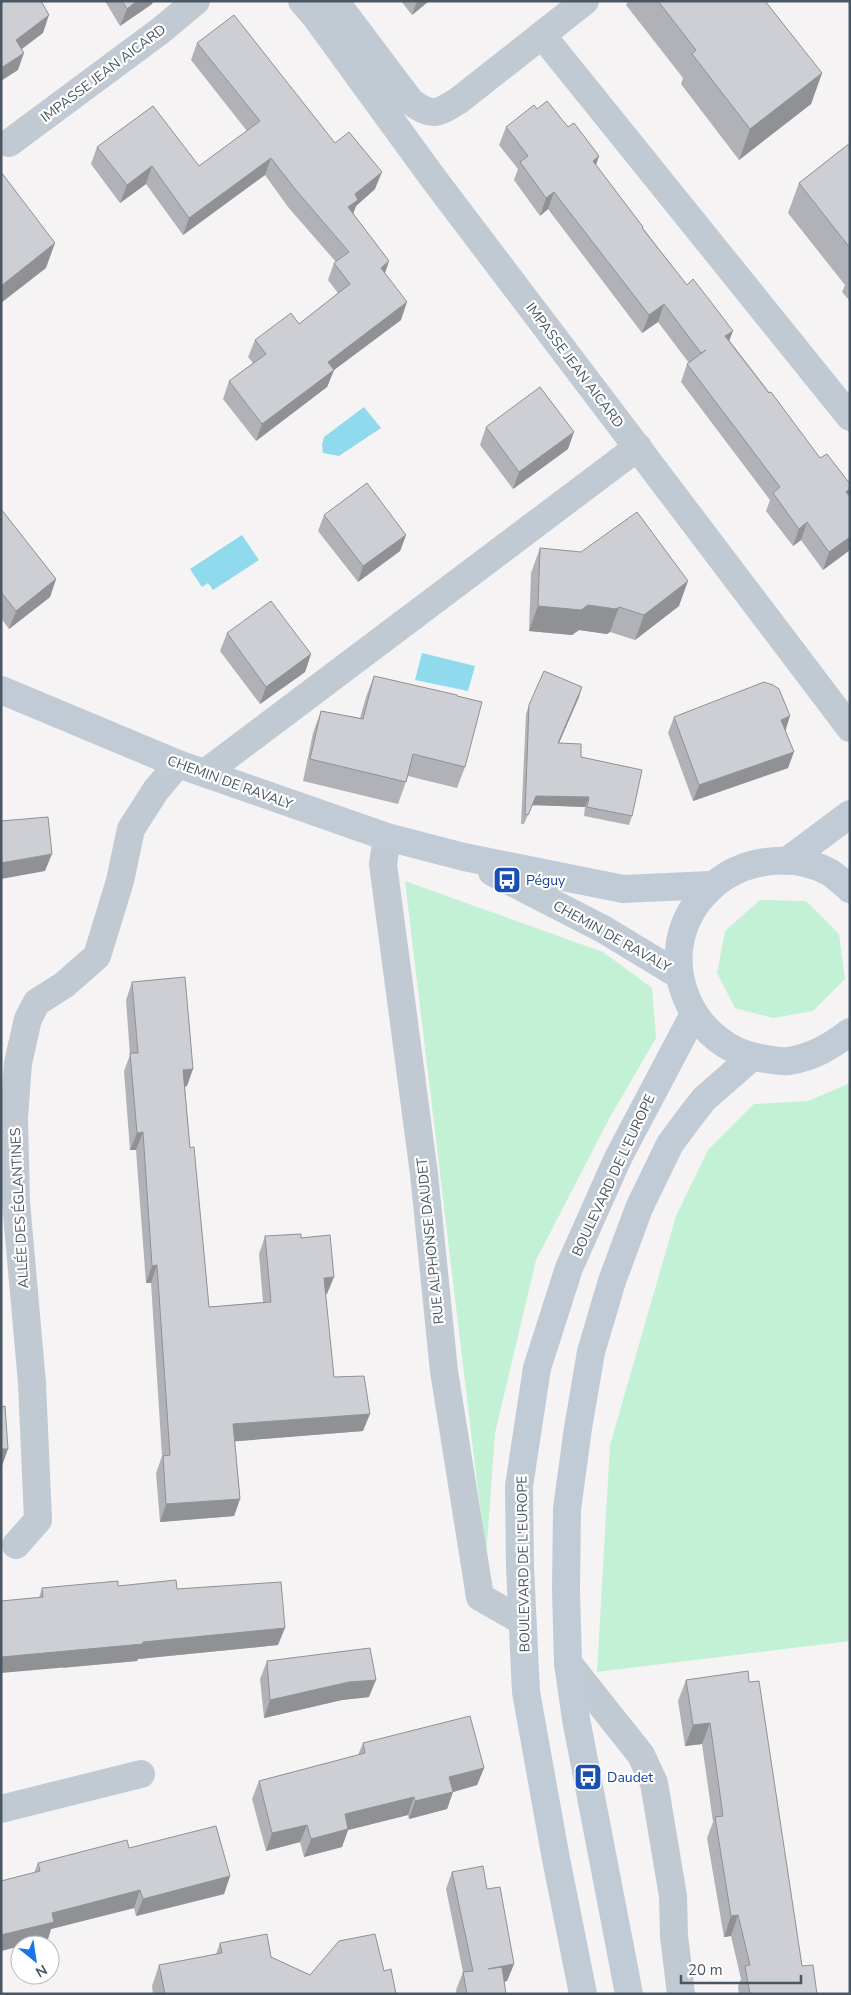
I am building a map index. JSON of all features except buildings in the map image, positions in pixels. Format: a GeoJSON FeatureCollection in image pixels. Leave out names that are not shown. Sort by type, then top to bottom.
{"type":"FeatureCollection","features":[{"type":"Feature","properties":{"kind":"main road","name":"CHEMIN DE RAVALY"},"geometry":{"type":"LineString","coordinates":[[1,690],[178,764],[387,837],[464,857],[623,889],[711,885]]}},
{"type":"Feature","properties":{"kind":"main road"},"geometry":{"type":"LineString","coordinates":[[787,861],[850,814]]}},
{"type":"Feature","properties":{"kind":"main road","name":"CHEMIN DE RAVALY"},"geometry":{"type":"LineString","coordinates":[[464,857],[603,929],[679,975]]}},
{"type":"Feature","properties":{"kind":"main road"},"geometry":{"type":"LineString","coordinates":[[843,1040],[821,1052],[787,1061],[752,1057],[729,1048],[709,1033],[694,1014],[684,995],[679,975],[680,942],[691,911],[711,885],[738,868],[768,860],[800,862],[829,872],[850,889]]}},
{"type":"Feature","properties":{"kind":"main road","name":"BOULEVARD DE L'EUROPE"},"geometry":{"type":"LineString","coordinates":[[583,1994],[556,1860],[526,1692],[518,1486],[537,1368],[569,1268],[618,1158],[694,1014]]}},
{"type":"Feature","properties":{"kind":"main road"},"geometry":{"type":"LineString","coordinates":[[629,1994],[576,1719],[568,1663],[566,1590],[567,1509],[591,1352],[612,1281],[639,1208],[670,1144],[704,1099],[752,1057]]}},
{"type":"Feature","properties":{"kind":"street","name":"IMPASSE JEAN AICARD"},"geometry":{"type":"LineString","coordinates":[[9,143],[160,31],[196,1]]}},
{"type":"Feature","properties":{"kind":"street","name":"IMPASSE JEAN AICARD"},"geometry":{"type":"LineString","coordinates":[[302,1],[315,16],[433,178],[850,728]]}},
{"type":"Feature","properties":{"kind":"street"},"geometry":{"type":"LineString","coordinates":[[335,1],[411,102],[424,112],[440,113],[458,101],[585,1]]}},
{"type":"Feature","properties":{"kind":"street"},"geometry":{"type":"LineString","coordinates":[[542,35],[850,417]]}},
{"type":"Feature","properties":{"kind":"street"},"geometry":{"type":"LineString","coordinates":[[205,773],[638,446]]}},
{"type":"Feature","properties":{"kind":"street","name":"ALLÉE DES ÉGLANTINES"},"geometry":{"type":"LineString","coordinates":[[16,1545],[38,1520],[32,1383],[16,1202],[14,1118],[18,1063],[28,1019],[37,1002],[64,985],[97,956],[120,881],[131,829],[156,790],[178,764]]}},
{"type":"Feature","properties":{"kind":"street","name":"RUE ALPHONSE DAUDET"},"geometry":{"type":"LineString","coordinates":[[387,837],[382,864],[424,1174],[444,1371],[480,1597],[522,1621]]}},
{"type":"Feature","properties":{"kind":"street"},"geometry":{"type":"LineString","coordinates":[[568,1663],[641,1755],[654,1783],[673,1896],[674,1936],[681,1994]]}},
{"type":"Feature","properties":{"kind":"street"},"geometry":{"type":"LineString","coordinates":[[1,1809],[141,1774]]}},
{"type":"Feature","properties":{"kind":"green space"},"geometry":{"type":"Polygon","coordinates":[[[405,881],[603,952],[652,988],[656,1038],[610,1117],[536,1260],[495,1433],[486,1557],[405,881]]]}},
{"type":"Feature","properties":{"kind":"green space"},"geometry":{"type":"Polygon","coordinates":[[[760,900],[806,901],[839,934],[845,979],[813,1011],[773,1018],[735,1008],[717,973],[725,931],[760,900]]]}},
{"type":"Feature","properties":{"kind":"green space"},"geometry":{"type":"Polygon","coordinates":[[[850,1083],[850,1641],[597,1672],[610,1445],[676,1216],[708,1150],[754,1104],[808,1101],[850,1083]]]}},
{"type":"Feature","properties":{"kind":"water"},"geometry":{"type":"Polygon","coordinates":[[[364,407],[381,428],[339,456],[323,453],[324,437],[364,407]]]}},
{"type":"Feature","properties":{"kind":"water"},"geometry":{"type":"Polygon","coordinates":[[[242,535],[259,560],[213,590],[208,583],[202,587],[190,569],[242,535]]]}},
{"type":"Feature","properties":{"kind":"water"},"geometry":{"type":"Polygon","coordinates":[[[422,653],[475,666],[468,691],[415,680],[422,653]]]}},
{"type":"Feature","properties":{"kind":"place","name":"Péguy"},"geometry":{"type":"Point","coordinates":[507,880]}},
{"type":"Feature","properties":{"kind":"place","name":"Daudet"},"geometry":{"type":"Point","coordinates":[588,1777]}}]}
